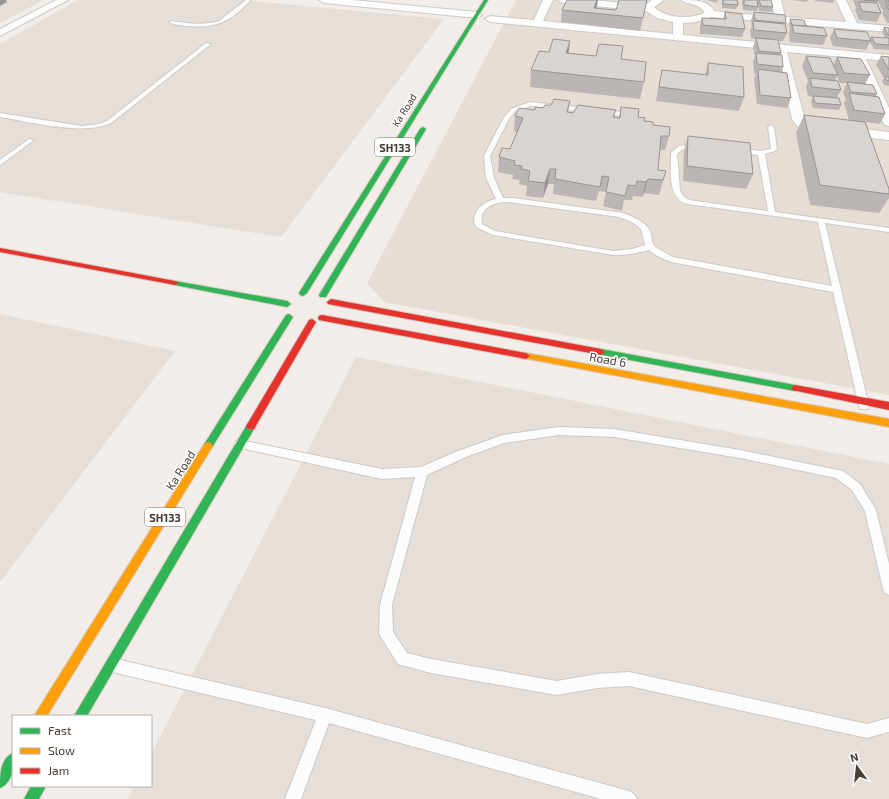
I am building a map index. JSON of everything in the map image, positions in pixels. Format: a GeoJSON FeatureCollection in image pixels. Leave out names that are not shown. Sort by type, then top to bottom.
{"type":"FeatureCollection","features":[{"type":"Feature","properties":{"kind":"main road","name":"Ka Road"},"geometry":{"type":"LineString","coordinates":[[303,293],[486,0]]}},
{"type":"Feature","properties":{"kind":"main road","name":"SH133"},"geometry":{"type":"LineString","coordinates":[[323,295],[429,120]]}},
{"type":"Feature","properties":{"kind":"main road"},"geometry":{"type":"LineString","coordinates":[[0,250],[287,304],[285,309],[300,321],[322,318],[329,312],[331,302],[323,295],[310,292],[303,293]]}},
{"type":"Feature","properties":{"kind":"main road","name":"SH133"},"geometry":{"type":"LineString","coordinates":[[287,304],[303,293]]}},
{"type":"Feature","properties":{"kind":"main road","name":"Road 6"},"geometry":{"type":"LineString","coordinates":[[331,302],[889,406]]}},
{"type":"Feature","properties":{"kind":"main road","name":"Road 6"},"geometry":{"type":"LineString","coordinates":[[322,318],[889,423]]}},
{"type":"Feature","properties":{"kind":"main road","name":"Ka Road"},"geometry":{"type":"LineString","coordinates":[[41,715],[300,321]]}},
{"type":"Feature","properties":{"kind":"main road","name":"SH133"},"geometry":{"type":"LineString","coordinates":[[81,715],[240,444],[300,321]]}},
{"type":"Feature","properties":{"kind":"main road"},"geometry":{"type":"LineString","coordinates":[[0,781],[12,762]]}},
{"type":"Feature","properties":{"kind":"main road"},"geometry":{"type":"LineString","coordinates":[[31,799],[38,787]]}},
{"type":"Feature","properties":{"kind":"street"},"geometry":{"type":"LineString","coordinates":[[0,33],[63,0]]}},
{"type":"Feature","properties":{"kind":"street"},"geometry":{"type":"LineString","coordinates":[[324,0],[477,16]]}},
{"type":"Feature","properties":{"kind":"street"},"geometry":{"type":"LineString","coordinates":[[537,24],[548,0]]}},
{"type":"Feature","properties":{"kind":"street"},"geometry":{"type":"LineString","coordinates":[[563,0],[611,2],[649,8],[657,15],[678,19],[700,18],[709,14],[889,29]]}},
{"type":"Feature","properties":{"kind":"street"},"geometry":{"type":"LineString","coordinates":[[649,8],[653,2],[659,0]]}},
{"type":"Feature","properties":{"kind":"street"},"geometry":{"type":"LineString","coordinates":[[687,0],[706,7],[709,10],[709,14]]}},
{"type":"Feature","properties":{"kind":"street"},"geometry":{"type":"LineString","coordinates":[[776,0],[781,20]]}},
{"type":"Feature","properties":{"kind":"street"},"geometry":{"type":"LineString","coordinates":[[841,0],[853,26]]}},
{"type":"Feature","properties":{"kind":"street"},"geometry":{"type":"LineString","coordinates":[[490,19],[889,58]]}},
{"type":"Feature","properties":{"kind":"street"},"geometry":{"type":"LineString","coordinates":[[678,19],[678,38]]}},
{"type":"Feature","properties":{"kind":"street"},"geometry":{"type":"LineString","coordinates":[[781,48],[798,119],[801,123],[812,127],[889,136]]}},
{"type":"Feature","properties":{"kind":"street"},"geometry":{"type":"LineString","coordinates":[[859,55],[889,122]]}},
{"type":"Feature","properties":{"kind":"lane"},"geometry":{"type":"LineString","coordinates":[[171,22],[200,25],[216,24],[221,22],[249,0]]}},
{"type":"Feature","properties":{"kind":"lane"},"geometry":{"type":"LineString","coordinates":[[0,115],[82,128],[100,126],[109,122],[208,44]]}},
{"type":"Feature","properties":{"kind":"lane"},"geometry":{"type":"LineString","coordinates":[[500,200],[490,178],[487,156],[506,119],[513,110],[530,104],[634,115]]}},
{"type":"Feature","properties":{"kind":"lane"},"geometry":{"type":"LineString","coordinates":[[733,150],[761,153],[774,150],[771,127]]}},
{"type":"Feature","properties":{"kind":"lane"},"geometry":{"type":"LineString","coordinates":[[0,163],[31,140]]}},
{"type":"Feature","properties":{"kind":"lane"},"geometry":{"type":"LineString","coordinates":[[704,146],[681,147],[674,153],[676,190],[680,197],[688,202],[889,230]]}},
{"type":"Feature","properties":{"kind":"lane"},"geometry":{"type":"LineString","coordinates":[[761,153],[772,214]]}},
{"type":"Feature","properties":{"kind":"lane"},"geometry":{"type":"LineString","coordinates":[[650,246],[638,251],[613,253],[493,233],[479,225],[477,220],[482,207],[490,202],[500,200],[513,200],[620,215],[632,218],[646,231],[650,246],[660,254],[685,262],[837,290]]}},
{"type":"Feature","properties":{"kind":"lane"},"geometry":{"type":"LineString","coordinates":[[821,220],[868,419]]}},
{"type":"Feature","properties":{"kind":"lane"},"geometry":{"type":"LineString","coordinates":[[240,444],[382,474],[422,472],[462,454],[503,439],[558,431],[614,433],[740,454],[839,474],[856,487],[870,510],[889,589]]}},
{"type":"Feature","properties":{"kind":"lane"},"geometry":{"type":"LineString","coordinates":[[422,472],[386,605],[386,634],[403,659],[431,666],[557,688],[597,681],[629,679],[867,731],[889,725]]}},
{"type":"Feature","properties":{"kind":"lane"},"geometry":{"type":"LineString","coordinates":[[110,664],[325,715],[629,799]]}},
{"type":"Feature","properties":{"kind":"lane"},"geometry":{"type":"LineString","coordinates":[[293,799],[325,715]]}},
{"type":"Feature","properties":{"kind":"shaded area"},"geometry":{"type":"Polygon","coordinates":[[[0,0],[44,0],[0,23],[0,0]]]}},
{"type":"Feature","properties":{"kind":"shaded area"},"geometry":{"type":"Polygon","coordinates":[[[78,0],[242,0],[444,19],[281,237],[0,192],[0,44],[78,0]]]}},
{"type":"Feature","properties":{"kind":"shaded area"},"geometry":{"type":"Polygon","coordinates":[[[516,0],[889,0],[889,395],[384,302],[367,283],[516,0]]]}},
{"type":"Feature","properties":{"kind":"shaded area"},"geometry":{"type":"Polygon","coordinates":[[[0,314],[175,351],[0,582],[0,314]]]}},
{"type":"Feature","properties":{"kind":"shaded area"},"geometry":{"type":"Polygon","coordinates":[[[356,357],[889,464],[889,799],[128,799],[134,787],[152,787],[152,752],[356,357]]]}},
{"type":"Feature","properties":{"kind":"building"},"geometry":{"type":"Polygon","coordinates":[[[567,0],[597,0],[594,8],[616,10],[619,0],[647,0],[643,18],[562,10],[567,0]]]}},
{"type":"Feature","properties":{"kind":"building"},"geometry":{"type":"Polygon","coordinates":[[[723,0],[737,0],[738,5],[723,4],[723,0]]]}},
{"type":"Feature","properties":{"kind":"building"},"geometry":{"type":"Polygon","coordinates":[[[744,0],[757,0],[758,7],[744,5],[744,0]]]}},
{"type":"Feature","properties":{"kind":"building"},"geometry":{"type":"Polygon","coordinates":[[[759,0],[771,0],[773,7],[761,6],[759,0]]]}},
{"type":"Feature","properties":{"kind":"building"},"geometry":{"type":"Polygon","coordinates":[[[859,2],[877,3],[881,13],[862,11],[859,2]]]}},
{"type":"Feature","properties":{"kind":"building"},"geometry":{"type":"Polygon","coordinates":[[[725,12],[742,14],[745,29],[703,25],[702,18],[726,19],[725,12]]]}},
{"type":"Feature","properties":{"kind":"building"},"geometry":{"type":"Polygon","coordinates":[[[754,12],[785,15],[786,23],[755,20],[754,12]]]}},
{"type":"Feature","properties":{"kind":"building"},"geometry":{"type":"Polygon","coordinates":[[[790,19],[804,20],[806,26],[792,25],[790,19]]]}},
{"type":"Feature","properties":{"kind":"building"},"geometry":{"type":"Polygon","coordinates":[[[753,21],[785,24],[787,33],[754,30],[753,21]]]}},
{"type":"Feature","properties":{"kind":"building"},"geometry":{"type":"Polygon","coordinates":[[[792,25],[824,28],[827,36],[794,33],[792,25]]]}},
{"type":"Feature","properties":{"kind":"building"},"geometry":{"type":"Polygon","coordinates":[[[884,27],[889,28],[889,35],[888,35],[884,27]]]}},
{"type":"Feature","properties":{"kind":"building"},"geometry":{"type":"Polygon","coordinates":[[[834,29],[867,32],[871,41],[837,38],[834,29]]]}},
{"type":"Feature","properties":{"kind":"building"},"geometry":{"type":"Polygon","coordinates":[[[871,37],[888,38],[889,45],[876,44],[871,37]]]}},
{"type":"Feature","properties":{"kind":"building"},"geometry":{"type":"Polygon","coordinates":[[[756,38],[778,40],[781,53],[759,51],[756,38]]]}},
{"type":"Feature","properties":{"kind":"building"},"geometry":{"type":"Polygon","coordinates":[[[553,39],[570,41],[566,53],[596,56],[599,44],[623,46],[621,59],[646,62],[644,82],[531,70],[539,51],[549,52],[553,39]]]}},
{"type":"Feature","properties":{"kind":"building"},"geometry":{"type":"Polygon","coordinates":[[[756,53],[782,55],[783,67],[757,64],[756,53]]]}},
{"type":"Feature","properties":{"kind":"building"},"geometry":{"type":"Polygon","coordinates":[[[806,56],[830,58],[838,75],[813,73],[806,56]]]}},
{"type":"Feature","properties":{"kind":"building"},"geometry":{"type":"Polygon","coordinates":[[[881,56],[889,57],[889,70],[881,56]]]}},
{"type":"Feature","properties":{"kind":"building"},"geometry":{"type":"Polygon","coordinates":[[[837,57],[861,59],[870,75],[844,73],[837,57]]]}},
{"type":"Feature","properties":{"kind":"building"},"geometry":{"type":"Polygon","coordinates":[[[708,63],[743,67],[744,97],[659,87],[662,70],[708,75],[708,63]]]}},
{"type":"Feature","properties":{"kind":"building"},"geometry":{"type":"Polygon","coordinates":[[[758,69],[787,73],[791,98],[760,95],[758,69]]]}},
{"type":"Feature","properties":{"kind":"building"},"geometry":{"type":"Polygon","coordinates":[[[885,77],[889,77],[889,81],[886,80],[885,77]]]}},
{"type":"Feature","properties":{"kind":"building"},"geometry":{"type":"Polygon","coordinates":[[[810,78],[838,81],[841,90],[812,87],[810,78]]]}},
{"type":"Feature","properties":{"kind":"building"},"geometry":{"type":"Polygon","coordinates":[[[847,82],[873,85],[877,94],[851,92],[847,82]]]}},
{"type":"Feature","properties":{"kind":"building"},"geometry":{"type":"Polygon","coordinates":[[[849,93],[879,97],[885,114],[854,110],[849,93]]]}},
{"type":"Feature","properties":{"kind":"building"},"geometry":{"type":"Polygon","coordinates":[[[813,96],[839,98],[841,105],[815,103],[813,96]]]}},
{"type":"Feature","properties":{"kind":"building"},"geometry":{"type":"Polygon","coordinates":[[[554,99],[570,101],[567,112],[573,113],[578,105],[616,110],[613,117],[620,118],[621,107],[639,109],[638,117],[645,118],[644,121],[653,122],[653,125],[670,127],[669,136],[661,136],[658,170],[666,171],[663,180],[648,179],[646,182],[637,181],[636,186],[628,185],[625,196],[606,192],[609,177],[602,176],[600,187],[555,179],[556,169],[550,169],[545,183],[528,181],[530,171],[521,169],[522,166],[514,165],[515,161],[499,157],[502,148],[510,149],[523,118],[515,116],[519,108],[535,110],[535,107],[543,108],[545,105],[551,105],[554,99]]]}},
{"type":"Feature","properties":{"kind":"building"},"geometry":{"type":"Polygon","coordinates":[[[804,115],[865,122],[889,189],[889,194],[820,185],[804,115]]]}},
{"type":"Feature","properties":{"kind":"building"},"geometry":{"type":"Polygon","coordinates":[[[688,136],[750,143],[753,174],[687,166],[688,136]]]}},
{"type":"Feature","properties":{"kind":"traffic: fast"},"geometry":{"type":"LineString","coordinates":[[303,293],[486,0]]}},
{"type":"Feature","properties":{"kind":"traffic: fast"},"geometry":{"type":"LineString","coordinates":[[323,295],[423,129]]}},
{"type":"Feature","properties":{"kind":"traffic: fast"},"geometry":{"type":"LineString","coordinates":[[175,283],[287,304]]}},
{"type":"Feature","properties":{"kind":"traffic: fast"},"geometry":{"type":"LineString","coordinates":[[208,446],[289,317]]}},
{"type":"Feature","properties":{"kind":"traffic: fast"},"geometry":{"type":"LineString","coordinates":[[601,352],[795,388]]}},
{"type":"Feature","properties":{"kind":"traffic: fast"},"geometry":{"type":"LineString","coordinates":[[81,715],[251,426]]}},
{"type":"Feature","properties":{"kind":"traffic: fast"},"geometry":{"type":"LineString","coordinates":[[0,781],[12,762]]}},
{"type":"Feature","properties":{"kind":"traffic: fast"},"geometry":{"type":"LineString","coordinates":[[31,799],[38,787]]}},
{"type":"Feature","properties":{"kind":"traffic: slow"},"geometry":{"type":"LineString","coordinates":[[526,356],[889,423]]}},
{"type":"Feature","properties":{"kind":"traffic: slow"},"geometry":{"type":"LineString","coordinates":[[41,715],[208,446]]}},
{"type":"Feature","properties":{"kind":"traffic: jam"},"geometry":{"type":"LineString","coordinates":[[0,250],[175,283]]}},
{"type":"Feature","properties":{"kind":"traffic: jam"},"geometry":{"type":"LineString","coordinates":[[331,302],[601,352]]}},
{"type":"Feature","properties":{"kind":"traffic: jam"},"geometry":{"type":"LineString","coordinates":[[322,318],[526,356]]}},
{"type":"Feature","properties":{"kind":"traffic: jam"},"geometry":{"type":"LineString","coordinates":[[251,426],[312,322]]}},
{"type":"Feature","properties":{"kind":"traffic: jam"},"geometry":{"type":"LineString","coordinates":[[795,388],[889,406]]}}]}
